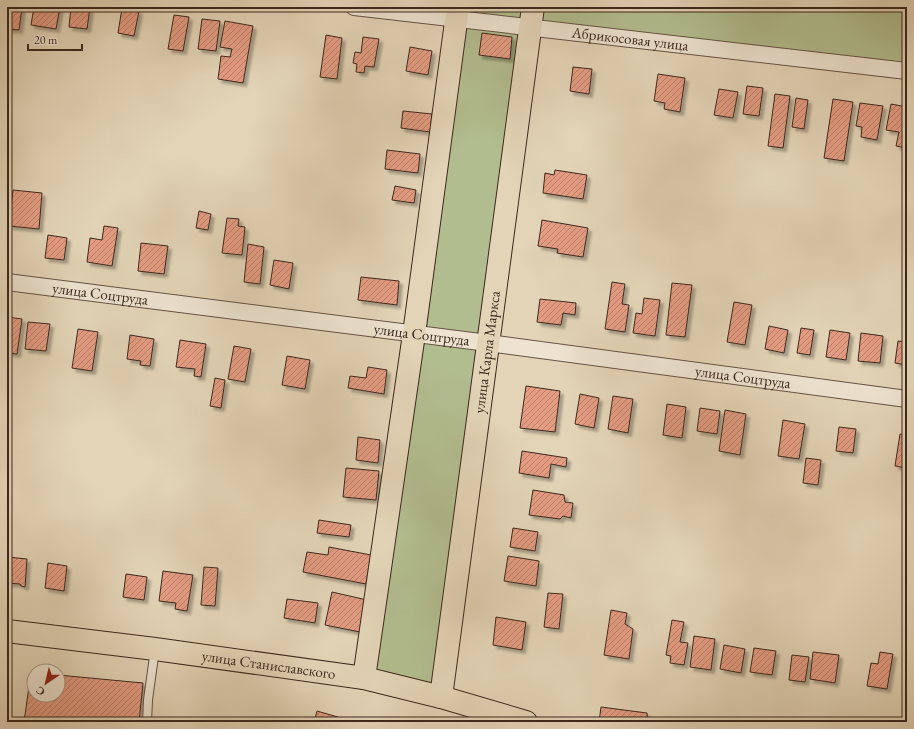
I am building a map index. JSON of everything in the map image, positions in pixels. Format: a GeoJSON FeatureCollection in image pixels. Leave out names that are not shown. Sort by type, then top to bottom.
{"type":"FeatureCollection","features":[{"type":"Feature","properties":{"kind":"main road"},"geometry":{"type":"LineString","coordinates":[[364,678],[414,334],[458,13]]}},
{"type":"Feature","properties":{"kind":"main road","name":"улица Карла Маркса"},"geometry":{"type":"LineString","coordinates":[[441,697],[531,17]]}},
{"type":"Feature","properties":{"kind":"main road","name":"улица Станиславского"},"geometry":{"type":"LineString","coordinates":[[7,631],[155,648],[364,678],[441,697],[526,722]]}},
{"type":"Feature","properties":{"kind":"street","name":"Абрикосовая улица"},"geometry":{"type":"LineString","coordinates":[[354,7],[531,17],[907,71]]}},
{"type":"Feature","properties":{"kind":"street","name":"улица Соцтруда"},"geometry":{"type":"LineString","coordinates":[[7,282],[488,343],[907,399]]}},
{"type":"Feature","properties":{"kind":"lane"},"geometry":{"type":"LineString","coordinates":[[147,722],[148,700],[155,648]]}},
{"type":"Feature","properties":{"kind":"green space"},"geometry":{"type":"Polygon","coordinates":[[[457,7],[907,7],[907,71],[530,28],[441,697],[364,678],[457,7]]]}},
{"type":"Feature","properties":{"kind":"building"},"geometry":{"type":"Polygon","coordinates":[[[7,7],[22,7],[19,30],[7,29],[7,7]]]}},
{"type":"Feature","properties":{"kind":"building"},"geometry":{"type":"Polygon","coordinates":[[[34,7],[60,7],[56,29],[31,25],[34,7]]]}},
{"type":"Feature","properties":{"kind":"building"},"geometry":{"type":"Polygon","coordinates":[[[71,7],[90,7],[87,29],[69,27],[71,7]]]}},
{"type":"Feature","properties":{"kind":"building"},"geometry":{"type":"Polygon","coordinates":[[[122,8],[139,11],[134,36],[118,33],[122,8]]]}},
{"type":"Feature","properties":{"kind":"building"},"geometry":{"type":"Polygon","coordinates":[[[174,15],[189,17],[183,51],[168,49],[174,15]]]}},
{"type":"Feature","properties":{"kind":"building"},"geometry":{"type":"Polygon","coordinates":[[[202,19],[220,21],[216,51],[198,49],[202,19]]]}},
{"type":"Feature","properties":{"kind":"building"},"geometry":{"type":"Polygon","coordinates":[[[225,21],[253,26],[243,83],[218,79],[221,56],[230,57],[232,49],[220,47],[225,21]]]}},
{"type":"Feature","properties":{"kind":"building"},"geometry":{"type":"Polygon","coordinates":[[[482,33],[512,37],[510,59],[479,55],[482,33]]]}},
{"type":"Feature","properties":{"kind":"building"},"geometry":{"type":"Polygon","coordinates":[[[326,35],[342,38],[337,79],[320,77],[326,35]]]}},
{"type":"Feature","properties":{"kind":"building"},"geometry":{"type":"Polygon","coordinates":[[[363,37],[379,39],[374,67],[365,66],[364,73],[356,72],[357,64],[353,63],[355,52],[361,53],[363,37]]]}},
{"type":"Feature","properties":{"kind":"building"},"geometry":{"type":"Polygon","coordinates":[[[410,47],[432,51],[428,75],[406,71],[410,47]]]}},
{"type":"Feature","properties":{"kind":"building"},"geometry":{"type":"Polygon","coordinates":[[[573,67],[592,69],[589,94],[570,91],[573,67]]]}},
{"type":"Feature","properties":{"kind":"building"},"geometry":{"type":"Polygon","coordinates":[[[658,74],[685,78],[680,112],[664,109],[665,103],[654,101],[658,74]]]}},
{"type":"Feature","properties":{"kind":"building"},"geometry":{"type":"Polygon","coordinates":[[[747,86],[763,88],[759,116],[743,114],[747,86]]]}},
{"type":"Feature","properties":{"kind":"building"},"geometry":{"type":"Polygon","coordinates":[[[719,89],[738,92],[733,118],[714,115],[719,89]]]}},
{"type":"Feature","properties":{"kind":"building"},"geometry":{"type":"Polygon","coordinates":[[[775,94],[790,96],[783,148],[768,146],[775,94]]]}},
{"type":"Feature","properties":{"kind":"building"},"geometry":{"type":"Polygon","coordinates":[[[796,98],[808,100],[804,129],[792,127],[796,98]]]}},
{"type":"Feature","properties":{"kind":"building"},"geometry":{"type":"Polygon","coordinates":[[[833,99],[853,102],[844,161],[824,158],[833,99]]]}},
{"type":"Feature","properties":{"kind":"building"},"geometry":{"type":"Polygon","coordinates":[[[860,103],[883,106],[877,140],[861,137],[862,127],[856,126],[860,103]]]}},
{"type":"Feature","properties":{"kind":"building"},"geometry":{"type":"Polygon","coordinates":[[[891,104],[907,107],[907,148],[896,146],[899,132],[886,130],[891,104]]]}},
{"type":"Feature","properties":{"kind":"building"},"geometry":{"type":"Polygon","coordinates":[[[403,111],[432,114],[430,132],[401,128],[403,111]]]}},
{"type":"Feature","properties":{"kind":"building"},"geometry":{"type":"Polygon","coordinates":[[[387,150],[420,154],[418,173],[385,169],[387,150]]]}},
{"type":"Feature","properties":{"kind":"building"},"geometry":{"type":"Polygon","coordinates":[[[555,170],[587,175],[583,199],[543,193],[545,173],[554,175],[555,170]]]}},
{"type":"Feature","properties":{"kind":"building"},"geometry":{"type":"Polygon","coordinates":[[[395,186],[416,190],[414,203],[392,200],[395,186]]]}},
{"type":"Feature","properties":{"kind":"building"},"geometry":{"type":"Polygon","coordinates":[[[13,190],[42,193],[39,229],[9,226],[13,190]]]}},
{"type":"Feature","properties":{"kind":"building"},"geometry":{"type":"Polygon","coordinates":[[[199,211],[211,214],[208,230],[196,228],[199,211]]]}},
{"type":"Feature","properties":{"kind":"building"},"geometry":{"type":"Polygon","coordinates":[[[227,218],[239,219],[238,226],[245,227],[242,255],[222,253],[227,218]]]}},
{"type":"Feature","properties":{"kind":"building"},"geometry":{"type":"Polygon","coordinates":[[[542,220],[588,228],[583,257],[557,253],[558,249],[538,246],[542,220]]]}},
{"type":"Feature","properties":{"kind":"building"},"geometry":{"type":"Polygon","coordinates":[[[104,226],[118,228],[112,266],[87,262],[90,238],[102,240],[104,226]]]}},
{"type":"Feature","properties":{"kind":"building"},"geometry":{"type":"Polygon","coordinates":[[[48,235],[67,238],[64,260],[45,258],[48,235]]]}},
{"type":"Feature","properties":{"kind":"building"},"geometry":{"type":"Polygon","coordinates":[[[141,243],[168,246],[164,274],[138,271],[141,243]]]}},
{"type":"Feature","properties":{"kind":"building"},"geometry":{"type":"Polygon","coordinates":[[[248,244],[264,247],[260,284],[244,282],[248,244]]]}},
{"type":"Feature","properties":{"kind":"building"},"geometry":{"type":"Polygon","coordinates":[[[274,260],[293,263],[289,289],[270,285],[274,260]]]}},
{"type":"Feature","properties":{"kind":"building"},"geometry":{"type":"Polygon","coordinates":[[[361,277],[399,281],[397,305],[358,300],[361,277]]]}},
{"type":"Feature","properties":{"kind":"building"},"geometry":{"type":"Polygon","coordinates":[[[612,282],[625,284],[622,304],[629,305],[625,332],[605,329],[612,282]]]}},
{"type":"Feature","properties":{"kind":"building"},"geometry":{"type":"Polygon","coordinates":[[[672,283],[692,285],[685,337],[666,335],[672,283]]]}},
{"type":"Feature","properties":{"kind":"building"},"geometry":{"type":"Polygon","coordinates":[[[644,298],[660,300],[655,336],[633,333],[636,313],[642,314],[644,298]]]}},
{"type":"Feature","properties":{"kind":"building"},"geometry":{"type":"Polygon","coordinates":[[[540,299],[576,303],[575,315],[563,313],[561,325],[537,322],[540,299]]]}},
{"type":"Feature","properties":{"kind":"building"},"geometry":{"type":"Polygon","coordinates":[[[734,302],[752,305],[745,345],[727,342],[734,302]]]}},
{"type":"Feature","properties":{"kind":"building"},"geometry":{"type":"Polygon","coordinates":[[[7,317],[22,319],[17,354],[7,353],[7,317]]]}},
{"type":"Feature","properties":{"kind":"building"},"geometry":{"type":"Polygon","coordinates":[[[28,322],[50,324],[46,351],[25,349],[28,322]]]}},
{"type":"Feature","properties":{"kind":"building"},"geometry":{"type":"Polygon","coordinates":[[[769,326],[788,330],[784,353],[765,349],[769,326]]]}},
{"type":"Feature","properties":{"kind":"building"},"geometry":{"type":"Polygon","coordinates":[[[801,328],[814,330],[810,355],[797,353],[801,328]]]}},
{"type":"Feature","properties":{"kind":"building"},"geometry":{"type":"Polygon","coordinates":[[[78,329],[98,332],[92,371],[72,368],[78,329]]]}},
{"type":"Feature","properties":{"kind":"building"},"geometry":{"type":"Polygon","coordinates":[[[830,330],[850,333],[846,360],[826,357],[830,330]]]}},
{"type":"Feature","properties":{"kind":"building"},"geometry":{"type":"Polygon","coordinates":[[[861,333],[883,336],[880,363],[858,361],[861,333]]]}},
{"type":"Feature","properties":{"kind":"building"},"geometry":{"type":"Polygon","coordinates":[[[130,335],[154,339],[150,366],[140,365],[141,361],[127,359],[130,335]]]}},
{"type":"Feature","properties":{"kind":"building"},"geometry":{"type":"Polygon","coordinates":[[[180,340],[206,344],[201,377],[194,376],[195,369],[176,367],[180,340]]]}},
{"type":"Feature","properties":{"kind":"building"},"geometry":{"type":"Polygon","coordinates":[[[898,341],[907,342],[907,365],[895,363],[898,341]]]}},
{"type":"Feature","properties":{"kind":"building"},"geometry":{"type":"Polygon","coordinates":[[[234,346],[251,349],[245,382],[228,379],[234,346]]]}},
{"type":"Feature","properties":{"kind":"building"},"geometry":{"type":"Polygon","coordinates":[[[287,356],[310,360],[305,389],[282,385],[287,356]]]}},
{"type":"Feature","properties":{"kind":"building"},"geometry":{"type":"Polygon","coordinates":[[[368,367],[387,370],[384,394],[348,388],[350,376],[366,378],[368,367]]]}},
{"type":"Feature","properties":{"kind":"building"},"geometry":{"type":"Polygon","coordinates":[[[215,378],[225,380],[221,408],[210,406],[215,378]]]}},
{"type":"Feature","properties":{"kind":"building"},"geometry":{"type":"Polygon","coordinates":[[[526,386],[560,391],[555,432],[520,428],[526,386]]]}},
{"type":"Feature","properties":{"kind":"building"},"geometry":{"type":"Polygon","coordinates":[[[580,394],[599,398],[594,428],[575,424],[580,394]]]}},
{"type":"Feature","properties":{"kind":"building"},"geometry":{"type":"Polygon","coordinates":[[[613,396],[633,399],[628,433],[608,429],[613,396]]]}},
{"type":"Feature","properties":{"kind":"building"},"geometry":{"type":"Polygon","coordinates":[[[667,404],[686,407],[682,438],[663,435],[667,404]]]}},
{"type":"Feature","properties":{"kind":"building"},"geometry":{"type":"Polygon","coordinates":[[[700,408],[720,411],[717,434],[697,431],[700,408]]]}},
{"type":"Feature","properties":{"kind":"building"},"geometry":{"type":"Polygon","coordinates":[[[725,410],[746,414],[740,455],[719,451],[725,410]]]}},
{"type":"Feature","properties":{"kind":"building"},"geometry":{"type":"Polygon","coordinates":[[[783,420],[805,424],[799,459],[778,456],[783,420]]]}},
{"type":"Feature","properties":{"kind":"building"},"geometry":{"type":"Polygon","coordinates":[[[839,427],[856,429],[853,453],[836,451],[839,427]]]}},
{"type":"Feature","properties":{"kind":"building"},"geometry":{"type":"Polygon","coordinates":[[[900,434],[907,435],[907,468],[895,466],[900,434]]]}},
{"type":"Feature","properties":{"kind":"building"},"geometry":{"type":"Polygon","coordinates":[[[358,437],[380,440],[378,463],[356,460],[358,437]]]}},
{"type":"Feature","properties":{"kind":"building"},"geometry":{"type":"Polygon","coordinates":[[[522,451],[567,458],[566,467],[551,464],[549,478],[519,473],[522,451]]]}},
{"type":"Feature","properties":{"kind":"building"},"geometry":{"type":"Polygon","coordinates":[[[806,458],[821,460],[818,485],[803,483],[806,458]]]}},
{"type":"Feature","properties":{"kind":"building"},"geometry":{"type":"Polygon","coordinates":[[[346,468],[379,471],[376,500],[343,497],[346,468]]]}},
{"type":"Feature","properties":{"kind":"building"},"geometry":{"type":"Polygon","coordinates":[[[533,490],[564,495],[565,502],[573,503],[571,518],[563,516],[560,519],[529,515],[533,490]]]}},
{"type":"Feature","properties":{"kind":"building"},"geometry":{"type":"Polygon","coordinates":[[[319,520],[351,525],[349,537],[317,533],[319,520]]]}},
{"type":"Feature","properties":{"kind":"building"},"geometry":{"type":"Polygon","coordinates":[[[513,528],[538,532],[535,551],[510,547],[513,528]]]}},
{"type":"Feature","properties":{"kind":"building"},"geometry":{"type":"Polygon","coordinates":[[[329,547],[371,555],[366,584],[303,572],[307,552],[328,555],[329,547]]]}},
{"type":"Feature","properties":{"kind":"building"},"geometry":{"type":"Polygon","coordinates":[[[508,556],[539,561],[536,586],[504,581],[508,556]]]}},
{"type":"Feature","properties":{"kind":"building"},"geometry":{"type":"Polygon","coordinates":[[[8,557],[27,559],[25,587],[21,586],[20,584],[7,583],[8,557]]]}},
{"type":"Feature","properties":{"kind":"building"},"geometry":{"type":"Polygon","coordinates":[[[48,563],[67,566],[64,591],[45,588],[48,563]]]}},
{"type":"Feature","properties":{"kind":"building"},"geometry":{"type":"Polygon","coordinates":[[[204,567],[218,568],[215,606],[201,605],[204,567]]]}},
{"type":"Feature","properties":{"kind":"building"},"geometry":{"type":"Polygon","coordinates":[[[163,571],[193,575],[187,611],[175,609],[176,603],[159,601],[163,571]]]}},
{"type":"Feature","properties":{"kind":"building"},"geometry":{"type":"Polygon","coordinates":[[[126,574],[147,577],[144,600],[123,597],[126,574]]]}},
{"type":"Feature","properties":{"kind":"building"},"geometry":{"type":"Polygon","coordinates":[[[332,592],[367,600],[360,632],[325,625],[332,592]]]}},
{"type":"Feature","properties":{"kind":"building"},"geometry":{"type":"Polygon","coordinates":[[[548,593],[563,594],[559,629],[544,627],[548,593]]]}},
{"type":"Feature","properties":{"kind":"building"},"geometry":{"type":"Polygon","coordinates":[[[287,599],[318,603],[315,623],[284,618],[287,599]]]}},
{"type":"Feature","properties":{"kind":"building"},"geometry":{"type":"Polygon","coordinates":[[[611,610],[627,613],[625,624],[633,629],[629,659],[604,655],[611,610]]]}},
{"type":"Feature","properties":{"kind":"building"},"geometry":{"type":"Polygon","coordinates":[[[496,617],[526,622],[522,650],[493,645],[496,617]]]}},
{"type":"Feature","properties":{"kind":"building"},"geometry":{"type":"Polygon","coordinates":[[[672,620],[684,622],[680,642],[688,643],[684,665],[670,663],[671,656],[666,655],[672,620]]]}},
{"type":"Feature","properties":{"kind":"building"},"geometry":{"type":"Polygon","coordinates":[[[694,636],[715,639],[711,670],[690,667],[694,636]]]}},
{"type":"Feature","properties":{"kind":"building"},"geometry":{"type":"Polygon","coordinates":[[[724,645],[745,649],[741,673],[720,669],[724,645]]]}},
{"type":"Feature","properties":{"kind":"building"},"geometry":{"type":"Polygon","coordinates":[[[754,648],[776,651],[772,675],[750,672],[754,648]]]}},
{"type":"Feature","properties":{"kind":"building"},"geometry":{"type":"Polygon","coordinates":[[[813,652],[839,655],[835,683],[810,679],[813,652]]]}},
{"type":"Feature","properties":{"kind":"building"},"geometry":{"type":"Polygon","coordinates":[[[880,652],[893,654],[887,689],[867,686],[871,663],[878,664],[880,652]]]}},
{"type":"Feature","properties":{"kind":"building"},"geometry":{"type":"Polygon","coordinates":[[[792,655],[809,657],[805,682],[789,680],[792,655]]]}},
{"type":"Feature","properties":{"kind":"building"},"geometry":{"type":"Polygon","coordinates":[[[66,676],[143,683],[139,722],[24,722],[27,703],[66,703],[66,676]]]}},
{"type":"Feature","properties":{"kind":"building"},"geometry":{"type":"Polygon","coordinates":[[[601,707],[647,713],[648,722],[599,722],[601,707]]]}},
{"type":"Feature","properties":{"kind":"building"},"geometry":{"type":"Polygon","coordinates":[[[317,711],[355,722],[314,722],[317,711]]]}},
{"type":"Feature","properties":{"kind":"building"},"geometry":{"type":"Polygon","coordinates":[[[653,718],[669,722],[652,722],[653,718]]]}}]}
